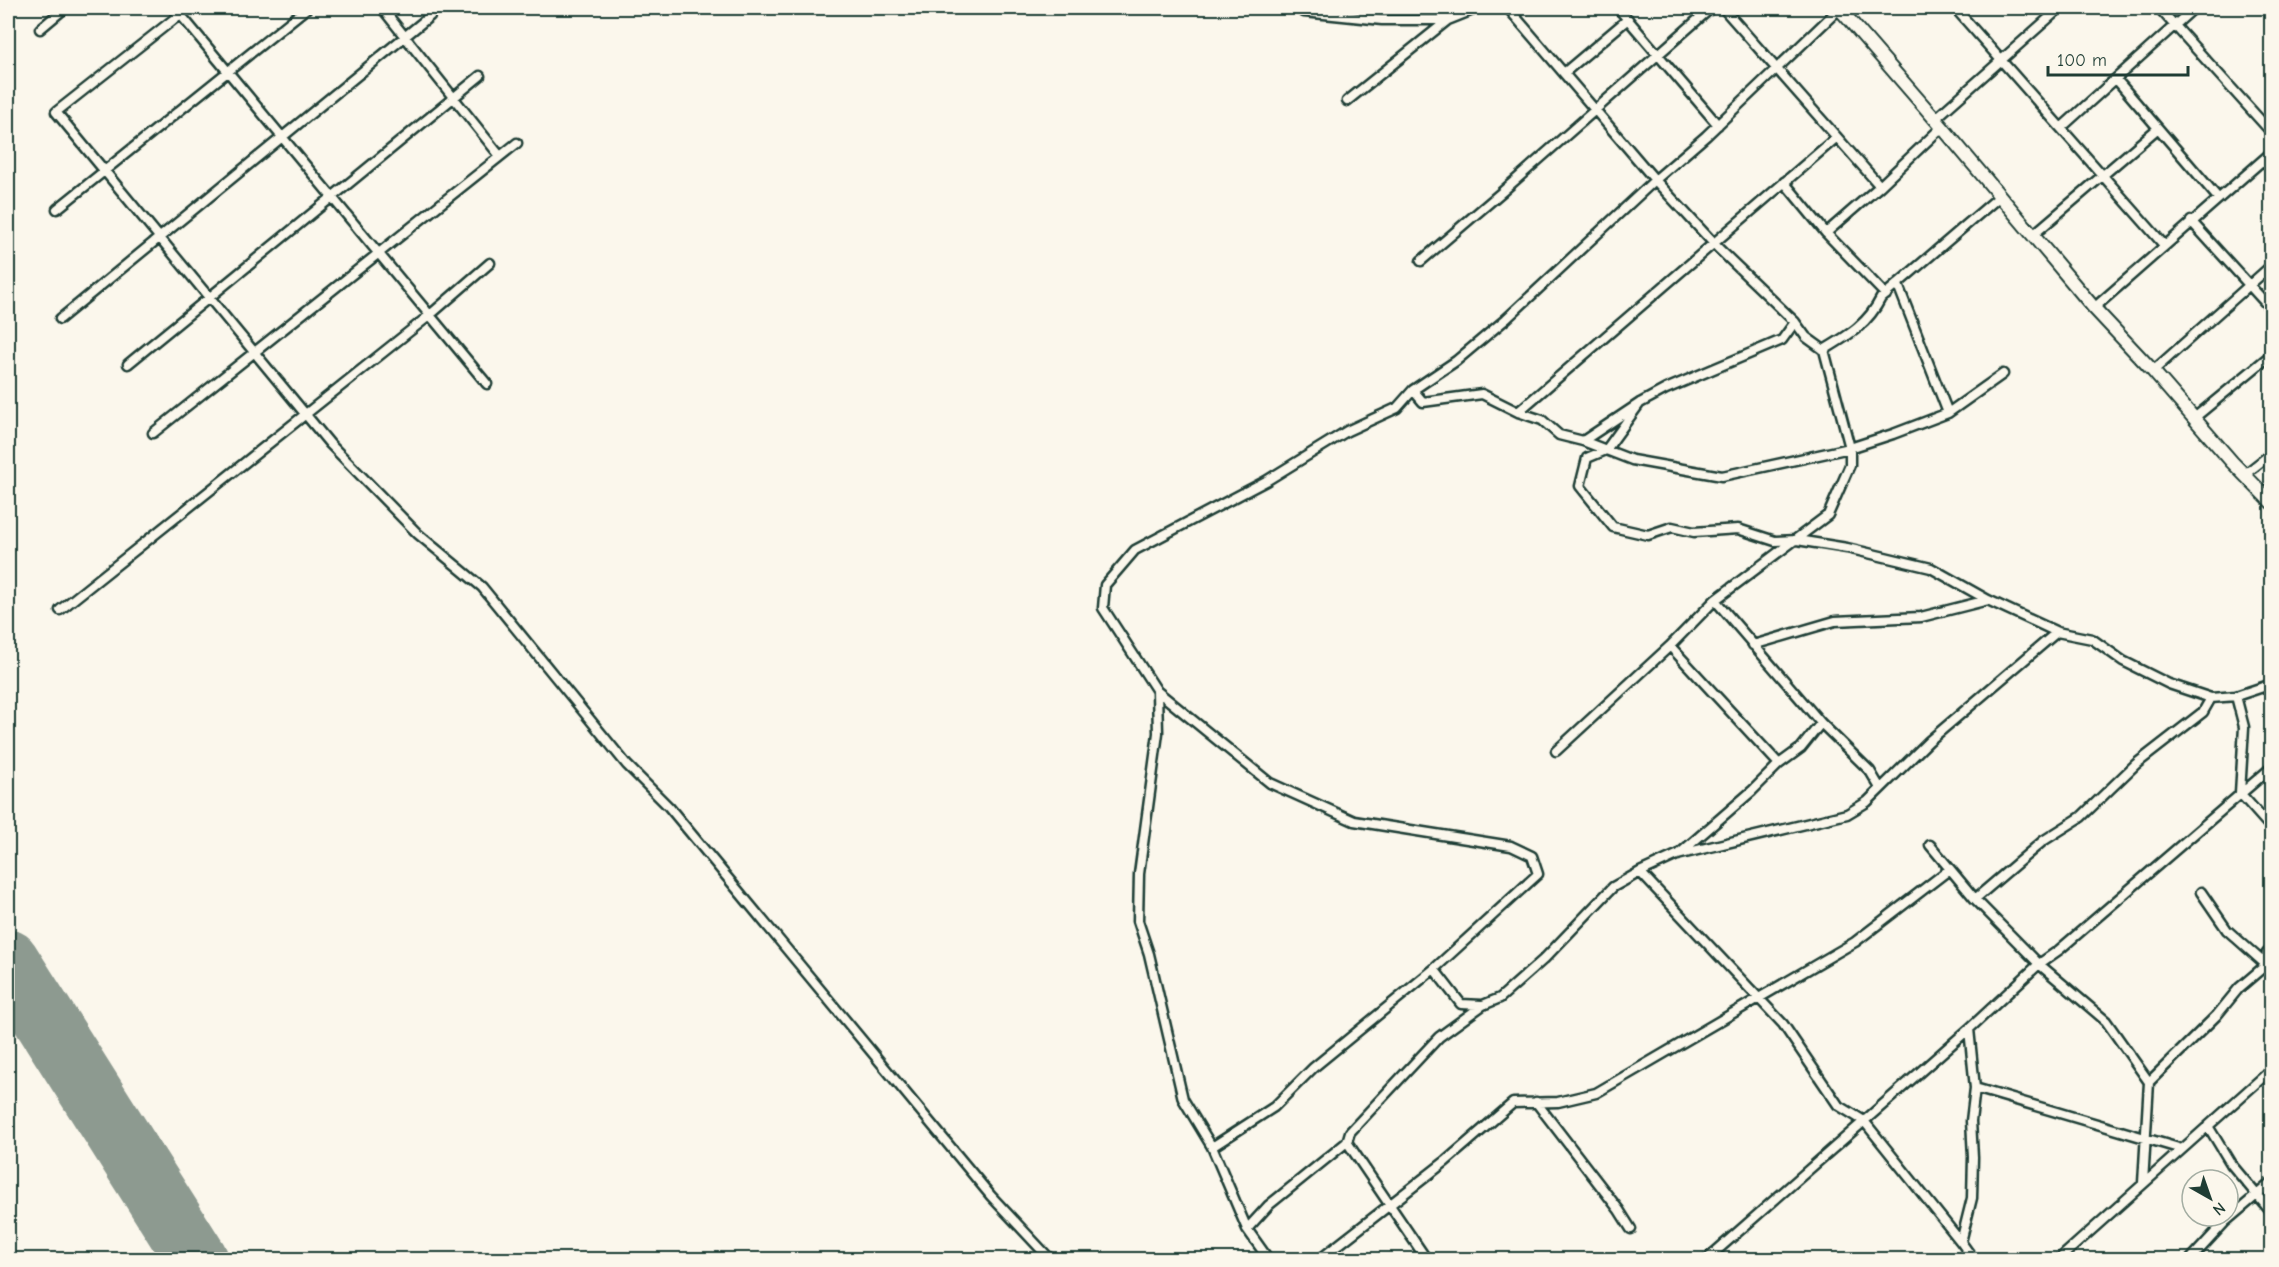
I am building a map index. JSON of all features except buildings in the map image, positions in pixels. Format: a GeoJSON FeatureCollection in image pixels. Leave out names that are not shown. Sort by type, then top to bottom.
{"type":"FeatureCollection","features":[{"type":"Feature","properties":{"kind":"main road"},"geometry":{"type":"LineString","coordinates":[[1840,8],[2094,308],[2271,503]]}},
{"type":"Feature","properties":{"kind":"street"},"geometry":{"type":"LineString","coordinates":[[40,28],[65,8]]}},
{"type":"Feature","properties":{"kind":"street"},"geometry":{"type":"LineString","coordinates":[[188,8],[177,10],[56,112],[330,444],[418,534],[482,588],[627,765],[669,807],[991,1196],[1051,1260]]}},
{"type":"Feature","properties":{"kind":"street"},"geometry":{"type":"LineString","coordinates":[[57,209],[307,8]]}},
{"type":"Feature","properties":{"kind":"street"},"geometry":{"type":"LineString","coordinates":[[382,8],[501,156]]}},
{"type":"Feature","properties":{"kind":"street"},"geometry":{"type":"LineString","coordinates":[[1296,8],[1304,12],[1382,20],[1448,20],[1478,8]]}},
{"type":"Feature","properties":{"kind":"street"},"geometry":{"type":"LineString","coordinates":[[1347,100],[1463,8]]}},
{"type":"Feature","properties":{"kind":"street"},"geometry":{"type":"LineString","coordinates":[[1508,8],[1655,180],[1713,242],[1795,322],[1806,337],[1824,350],[1850,448],[1850,465],[1828,515],[1715,600],[1670,646],[1556,751]]}},
{"type":"Feature","properties":{"kind":"street"},"geometry":{"type":"LineString","coordinates":[[1618,8],[1718,125]]}},
{"type":"Feature","properties":{"kind":"street"},"geometry":{"type":"LineString","coordinates":[[1420,261],[1711,8]]}},
{"type":"Feature","properties":{"kind":"street"},"geometry":{"type":"LineString","coordinates":[[1723,8],[1880,186]]}},
{"type":"Feature","properties":{"kind":"street"},"geometry":{"type":"LineString","coordinates":[[1212,1147],[1274,1107],[1313,1068],[1434,969],[1538,874],[1532,856],[1511,846],[1354,821],[1270,783],[1158,691],[1103,608],[1105,585],[1135,550],[1266,481],[1347,431],[1397,408],[1413,390],[1456,361],[1506,319],[1655,180],[1718,125],[1840,8]]}},
{"type":"Feature","properties":{"kind":"street"},"geometry":{"type":"LineString","coordinates":[[1955,8],[2164,246]]}},
{"type":"Feature","properties":{"kind":"street"},"geometry":{"type":"LineString","coordinates":[[1826,232],[1880,186],[2001,60],[2060,8]]}},
{"type":"Feature","properties":{"kind":"street"},"geometry":{"type":"LineString","coordinates":[[2159,8],[2271,133]]}},
{"type":"Feature","properties":{"kind":"street"},"geometry":{"type":"LineString","coordinates":[[2061,128],[2194,8]]}},
{"type":"Feature","properties":{"kind":"street"},"geometry":{"type":"LineString","coordinates":[[177,10],[487,384]]}},
{"type":"Feature","properties":{"kind":"street"},"geometry":{"type":"LineString","coordinates":[[60,319],[430,16]]}},
{"type":"Feature","properties":{"kind":"street"},"geometry":{"type":"LineString","coordinates":[[1564,73],[1628,19]]}},
{"type":"Feature","properties":{"kind":"street"},"geometry":{"type":"LineString","coordinates":[[128,364],[480,76]]}},
{"type":"Feature","properties":{"kind":"street"},"geometry":{"type":"LineString","coordinates":[[2116,79],[2218,198]]}},
{"type":"Feature","properties":{"kind":"street"},"geometry":{"type":"LineString","coordinates":[[2033,235],[2157,129]]}},
{"type":"Feature","properties":{"kind":"street"},"geometry":{"type":"LineString","coordinates":[[1518,412],[1837,137]]}},
{"type":"Feature","properties":{"kind":"street"},"geometry":{"type":"LineString","coordinates":[[153,433],[517,143]]}},
{"type":"Feature","properties":{"kind":"street"},"geometry":{"type":"LineString","coordinates":[[2094,308],[2271,152]]}},
{"type":"Feature","properties":{"kind":"street"},"geometry":{"type":"LineString","coordinates":[[2263,160],[2271,169]]}},
{"type":"Feature","properties":{"kind":"street"},"geometry":{"type":"LineString","coordinates":[[1784,182],[1826,232],[1886,295]]}},
{"type":"Feature","properties":{"kind":"street"},"geometry":{"type":"LineString","coordinates":[[1824,350],[1844,338],[1873,315],[1881,298],[2000,196]]}},
{"type":"Feature","properties":{"kind":"street"},"geometry":{"type":"LineString","coordinates":[[2191,221],[2271,310]]}},
{"type":"Feature","properties":{"kind":"street"},"geometry":{"type":"LineString","coordinates":[[60,610],[430,315],[490,264]]}},
{"type":"Feature","properties":{"kind":"street"},"geometry":{"type":"LineString","coordinates":[[2153,371],[2271,264]]}},
{"type":"Feature","properties":{"kind":"street"},"geometry":{"type":"LineString","coordinates":[[1898,285],[1948,413]]}},
{"type":"Feature","properties":{"kind":"street"},"geometry":{"type":"LineString","coordinates":[[1583,441],[1640,403],[1666,389],[1782,340],[1795,322]]}},
{"type":"Feature","properties":{"kind":"street"},"geometry":{"type":"LineString","coordinates":[[2193,419],[2271,354]]}},
{"type":"Feature","properties":{"kind":"street"},"geometry":{"type":"LineString","coordinates":[[1413,390],[1423,402],[1482,394],[1518,412],[1542,420],[1560,435],[1583,441],[1632,460],[1722,476],[1850,448],[1893,434],[1948,413],[2003,374]]}},
{"type":"Feature","properties":{"kind":"street"},"geometry":{"type":"LineString","coordinates":[[1640,403],[1606,450],[1587,458],[1580,486],[1613,527],[1648,535],[1672,527],[1694,532],[1738,530],[1775,541],[1797,540],[1847,548],[1932,568],[1988,600],[2057,632],[2092,639],[2123,661],[2169,684],[2211,698],[2236,696],[2271,684]]}},
{"type":"Feature","properties":{"kind":"street"},"geometry":{"type":"LineString","coordinates":[[2244,475],[2271,453]]}},
{"type":"Feature","properties":{"kind":"street"},"geometry":{"type":"LineString","coordinates":[[1715,600],[1821,723],[1870,771],[1880,788]]}},
{"type":"Feature","properties":{"kind":"street"},"geometry":{"type":"LineString","coordinates":[[1753,645],[1836,621],[1921,617],[1988,600]]}},
{"type":"Feature","properties":{"kind":"street"},"geometry":{"type":"LineString","coordinates":[[1247,1229],[1269,1205],[1347,1142],[1350,1132],[1439,1037],[1483,1005],[1500,998],[1544,959],[1613,887],[1677,855],[1847,814],[1867,802],[1929,741],[2057,632]]}},
{"type":"Feature","properties":{"kind":"street"},"geometry":{"type":"LineString","coordinates":[[1670,646],[1779,764]]}},
{"type":"Feature","properties":{"kind":"street"},"geometry":{"type":"LineString","coordinates":[[1158,691],[1158,733],[1139,874],[1138,921],[1149,954],[1183,1099],[1212,1147],[1247,1229],[1269,1260]]}},
{"type":"Feature","properties":{"kind":"street"},"geometry":{"type":"LineString","coordinates":[[2236,696],[2244,727],[2240,793],[2271,829]]}},
{"type":"Feature","properties":{"kind":"street"},"geometry":{"type":"LineString","coordinates":[[1975,899],[2057,830],[2081,817],[2136,764],[2203,712],[2211,698]]}},
{"type":"Feature","properties":{"kind":"street"},"geometry":{"type":"LineString","coordinates":[[1677,855],[1752,791],[1779,764],[1801,748],[1821,723]]}},
{"type":"Feature","properties":{"kind":"street"},"geometry":{"type":"LineString","coordinates":[[1706,1260],[1969,1029],[2039,964],[2059,950],[2271,767]]}},
{"type":"Feature","properties":{"kind":"street"},"geometry":{"type":"LineString","coordinates":[[1930,845],[1975,899],[2039,964],[2106,1021],[2149,1082]]}},
{"type":"Feature","properties":{"kind":"street"},"geometry":{"type":"LineString","coordinates":[[1319,1260],[1446,1161],[1513,1102],[1558,1102],[1596,1093],[1855,942],[1950,869]]}},
{"type":"Feature","properties":{"kind":"street"},"geometry":{"type":"LineString","coordinates":[[1640,872],[1783,1024],[1838,1105],[1864,1121],[1974,1260]]}},
{"type":"Feature","properties":{"kind":"street"},"geometry":{"type":"LineString","coordinates":[[2201,892],[2227,930],[2269,967]]}},
{"type":"Feature","properties":{"kind":"street"},"geometry":{"type":"LineString","coordinates":[[2269,967],[2267,953],[2271,949]]}},
{"type":"Feature","properties":{"kind":"street"},"geometry":{"type":"LineString","coordinates":[[2143,1183],[2149,1082],[2217,1015],[2239,988],[2269,967]]}},
{"type":"Feature","properties":{"kind":"street"},"geometry":{"type":"LineString","coordinates":[[1434,969],[1461,1004],[1483,1005]]}},
{"type":"Feature","properties":{"kind":"street"},"geometry":{"type":"LineString","coordinates":[[1961,1242],[1972,1198],[1971,1121],[1975,1088],[1969,1029]]}},
{"type":"Feature","properties":{"kind":"street"},"geometry":{"type":"LineString","coordinates":[[2058,1260],[2271,1069]]}},
{"type":"Feature","properties":{"kind":"street"},"geometry":{"type":"LineString","coordinates":[[1975,1088],[2182,1149]]}},
{"type":"Feature","properties":{"kind":"street"},"geometry":{"type":"LineString","coordinates":[[1536,1102],[1631,1229]]}},
{"type":"Feature","properties":{"kind":"street"},"geometry":{"type":"LineString","coordinates":[[2208,1126],[2231,1164],[2271,1213]]}},
{"type":"Feature","properties":{"kind":"street"},"geometry":{"type":"LineString","coordinates":[[1347,1142],[1427,1260]]}},
{"type":"Feature","properties":{"kind":"street"},"geometry":{"type":"LineString","coordinates":[[2192,1258],[2225,1222],[2271,1182]]}},
{"type":"Feature","properties":{"kind":"runway"},"geometry":{"type":"LineString","coordinates":[[8,961],[197,1260]]}}]}
